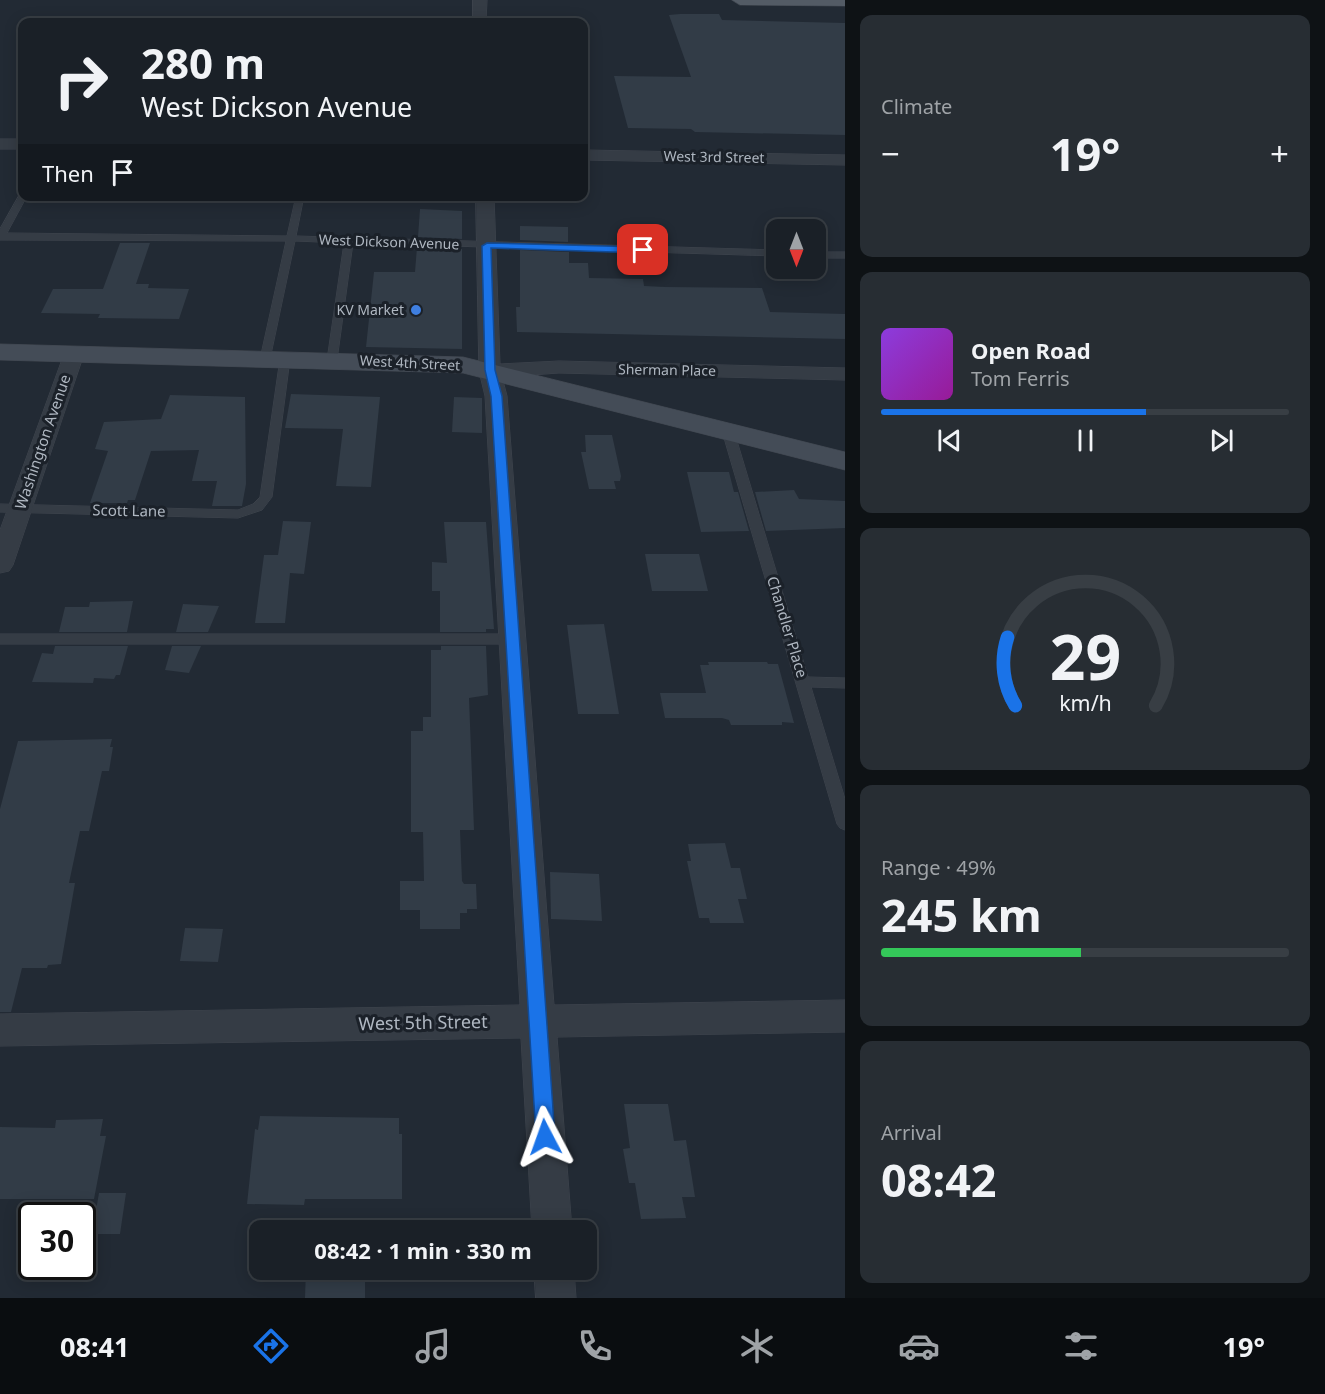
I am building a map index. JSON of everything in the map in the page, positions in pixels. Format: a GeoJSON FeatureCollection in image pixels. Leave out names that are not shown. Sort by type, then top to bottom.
{"type":"FeatureCollection","features":[{"type":"Feature","properties":{"kind":"main road"},"geometry":{"type":"LineString","coordinates":[[740,0],[845,1]]}},
{"type":"Feature","properties":{"kind":"main road","name":"West 4th Street"},"geometry":{"type":"LineString","coordinates":[[0,352],[436,363],[490,370],[845,461]]}},
{"type":"Feature","properties":{"kind":"street"},"geometry":{"type":"LineString","coordinates":[[480,0],[480,18]]}},
{"type":"Feature","properties":{"kind":"street"},"geometry":{"type":"LineString","coordinates":[[0,144],[18,144]]}},
{"type":"Feature","properties":{"kind":"street","name":"West 3rd Street"},"geometry":{"type":"LineString","coordinates":[[588,155],[845,160]]}},
{"type":"Feature","properties":{"kind":"street"},"geometry":{"type":"LineString","coordinates":[[484,201],[490,370],[496,396],[551,1220]]}},
{"type":"Feature","properties":{"kind":"street","name":"Washington Avenue"},"geometry":{"type":"LineString","coordinates":[[0,565],[10,508],[74,354]]}},
{"type":"Feature","properties":{"kind":"street","name":"Sherman Place"},"geometry":{"type":"LineString","coordinates":[[490,370],[559,367],[845,374]]}},
{"type":"Feature","properties":{"kind":"street","name":"West 5th Street"},"geometry":{"type":"LineString","coordinates":[[0,1030],[845,1016]]}},
{"type":"Feature","properties":{"kind":"street"},"geometry":{"type":"LineString","coordinates":[[555,1280],[556,1298]]}},
{"type":"Feature","properties":{"kind":"lane"},"geometry":{"type":"LineString","coordinates":[[0,237],[20,201]]}},
{"type":"Feature","properties":{"kind":"lane"},"geometry":{"type":"LineString","coordinates":[[275,359],[299,201]]}},
{"type":"Feature","properties":{"kind":"lane","name":"West Dickson Avenue"},"geometry":{"type":"LineString","coordinates":[[0,237],[176,236],[766,254]]}},
{"type":"Feature","properties":{"kind":"lane"},"geometry":{"type":"LineString","coordinates":[[332,360],[349,241]]}},
{"type":"Feature","properties":{"kind":"lane"},"geometry":{"type":"LineString","coordinates":[[826,255],[845,255]]}},
{"type":"Feature","properties":{"kind":"lane","name":"Scott Lane"},"geometry":{"type":"LineString","coordinates":[[10,508],[238,514],[254,510],[262,505],[266,497],[275,359]]}},
{"type":"Feature","properties":{"kind":"lane","name":"Chandler Place"},"geometry":{"type":"LineString","coordinates":[[728,431],[845,824]]}},
{"type":"Feature","properties":{"kind":"lane"},"geometry":{"type":"LineString","coordinates":[[0,639],[512,639]]}},
{"type":"Feature","properties":{"kind":"lane"},"geometry":{"type":"LineString","coordinates":[[803,682],[845,683]]}},
{"type":"Feature","properties":{"kind":"building"},"geometry":{"type":"Polygon","coordinates":[[[719,14],[722,20],[845,23],[845,135],[695,132],[691,129],[628,128],[614,76],[691,77],[669,15],[719,14]]]}},
{"type":"Feature","properties":{"kind":"building"},"geometry":{"type":"Polygon","coordinates":[[[420,209],[462,211],[462,239],[418,237],[420,209]]]}},
{"type":"Feature","properties":{"kind":"building"},"geometry":{"type":"Polygon","coordinates":[[[520,226],[568,227],[568,242],[520,240],[520,226]]]}},
{"type":"Feature","properties":{"kind":"building"},"geometry":{"type":"Polygon","coordinates":[[[120,243],[150,243],[136,284],[149,284],[148,288],[189,289],[179,319],[98,318],[100,314],[41,313],[53,289],[103,289],[120,243]]]}},
{"type":"Feature","properties":{"kind":"building","name":"KV Market"},"geometry":{"type":"Polygon","coordinates":[[[417,247],[462,249],[462,349],[366,347],[374,272],[415,272],[417,247]]]}},
{"type":"Feature","properties":{"kind":"building"},"geometry":{"type":"Polygon","coordinates":[[[520,250],[569,252],[569,263],[588,263],[589,278],[643,279],[644,286],[762,288],[770,312],[845,314],[845,339],[517,332],[516,307],[520,307],[520,250]]]}},
{"type":"Feature","properties":{"kind":"building"},"geometry":{"type":"Polygon","coordinates":[[[291,394],[380,397],[371,487],[336,486],[343,429],[285,428],[291,394]]]}},
{"type":"Feature","properties":{"kind":"building"},"geometry":{"type":"Polygon","coordinates":[[[170,395],[245,397],[246,484],[242,506],[212,506],[217,481],[192,481],[199,450],[151,451],[135,500],[128,500],[127,503],[90,503],[108,451],[95,449],[104,422],[161,419],[170,395]]]}},
{"type":"Feature","properties":{"kind":"building"},"geometry":{"type":"Polygon","coordinates":[[[454,397],[482,398],[482,433],[452,432],[454,397]]]}},
{"type":"Feature","properties":{"kind":"building"},"geometry":{"type":"Polygon","coordinates":[[[585,435],[612,435],[621,476],[620,481],[614,481],[616,489],[589,489],[581,452],[586,452],[585,435]]]}},
{"type":"Feature","properties":{"kind":"building"},"geometry":{"type":"Polygon","coordinates":[[[687,472],[729,472],[734,492],[738,492],[749,531],[701,532],[687,472]]]}},
{"type":"Feature","properties":{"kind":"building"},"geometry":{"type":"Polygon","coordinates":[[[794,490],[799,499],[845,501],[845,528],[766,531],[755,492],[794,490]]]}},
{"type":"Feature","properties":{"kind":"building"},"geometry":{"type":"Polygon","coordinates":[[[283,521],[311,522],[304,574],[290,573],[285,623],[255,623],[264,555],[278,555],[283,521]]]}},
{"type":"Feature","properties":{"kind":"building"},"geometry":{"type":"Polygon","coordinates":[[[444,522],[486,522],[494,629],[486,629],[486,632],[440,632],[440,591],[432,591],[432,562],[447,563],[444,522]]]}},
{"type":"Feature","properties":{"kind":"building"},"geometry":{"type":"Polygon","coordinates":[[[645,554],[699,554],[708,591],[652,591],[645,554]]]}},
{"type":"Feature","properties":{"kind":"building"},"geometry":{"type":"Polygon","coordinates":[[[133,601],[127,632],[59,632],[65,607],[89,607],[90,602],[133,601]]]}},
{"type":"Feature","properties":{"kind":"building"},"geometry":{"type":"Polygon","coordinates":[[[183,604],[219,606],[208,632],[176,632],[183,604]]]}},
{"type":"Feature","properties":{"kind":"building"},"geometry":{"type":"Polygon","coordinates":[[[604,624],[619,714],[578,714],[567,625],[604,624]]]}},
{"type":"Feature","properties":{"kind":"building"},"geometry":{"type":"Polygon","coordinates":[[[55,646],[128,646],[120,675],[116,675],[114,679],[94,678],[93,683],[32,682],[42,653],[53,654],[55,646]]]}},
{"type":"Feature","properties":{"kind":"building"},"geometry":{"type":"Polygon","coordinates":[[[172,646],[201,646],[189,673],[165,670],[172,646]]]}},
{"type":"Feature","properties":{"kind":"building"},"geometry":{"type":"Polygon","coordinates":[[[441,646],[486,646],[488,695],[469,698],[474,830],[460,830],[462,881],[464,884],[476,884],[477,909],[467,909],[467,913],[460,913],[460,929],[420,929],[420,910],[400,910],[400,881],[424,881],[423,832],[411,832],[411,731],[423,731],[423,717],[431,717],[431,650],[441,650],[441,646]]]}},
{"type":"Feature","properties":{"kind":"building"},"geometry":{"type":"Polygon","coordinates":[[[708,662],[778,664],[794,723],[731,725],[729,720],[722,718],[665,718],[660,693],[706,693],[700,665],[709,665],[708,662]]]}},
{"type":"Feature","properties":{"kind":"building"},"geometry":{"type":"Polygon","coordinates":[[[112,739],[109,771],[102,771],[89,831],[80,831],[69,883],[75,883],[61,964],[48,965],[47,968],[22,968],[11,1012],[0,1012],[0,809],[18,741],[112,739]]]}},
{"type":"Feature","properties":{"kind":"building"},"geometry":{"type":"Polygon","coordinates":[[[725,843],[731,868],[740,868],[747,899],[738,899],[744,923],[710,923],[709,918],[699,918],[687,861],[691,861],[688,844],[725,843]]]}},
{"type":"Feature","properties":{"kind":"building"},"geometry":{"type":"Polygon","coordinates":[[[550,872],[599,874],[602,921],[551,919],[550,872]]]}},
{"type":"Feature","properties":{"kind":"building"},"geometry":{"type":"Polygon","coordinates":[[[185,928],[223,929],[218,962],[180,961],[185,928]]]}},
{"type":"Feature","properties":{"kind":"building"},"geometry":{"type":"Polygon","coordinates":[[[624,1104],[668,1104],[674,1141],[686,1140],[695,1197],[682,1197],[686,1218],[641,1219],[635,1183],[629,1183],[623,1149],[630,1148],[624,1104]]]}},
{"type":"Feature","properties":{"kind":"building"},"geometry":{"type":"Polygon","coordinates":[[[260,1116],[399,1118],[399,1134],[402,1134],[402,1199],[305,1199],[304,1205],[247,1204],[255,1129],[258,1130],[260,1116]]]}},
{"type":"Feature","properties":{"kind":"building"},"geometry":{"type":"Polygon","coordinates":[[[103,1119],[100,1136],[106,1136],[94,1199],[0,1199],[0,1127],[55,1128],[56,1120],[103,1119]]]}},
{"type":"Feature","properties":{"kind":"building"},"geometry":{"type":"Polygon","coordinates":[[[99,1193],[126,1193],[120,1234],[96,1234],[99,1193]]]}},
{"type":"Feature","properties":{"kind":"building"},"geometry":{"type":"Polygon","coordinates":[[[306,1280],[365,1280],[365,1298],[305,1298],[306,1280]]]}},
{"type":"Feature","properties":{"kind":"place","name":"KV Market"},"geometry":{"type":"Point","coordinates":[416,310]}},
{"type":"Feature","properties":{"kind":"route"},"geometry":{"type":"LineString","coordinates":[[545,1137],[496,396],[490,370],[487,246],[643,250]]}}]}
